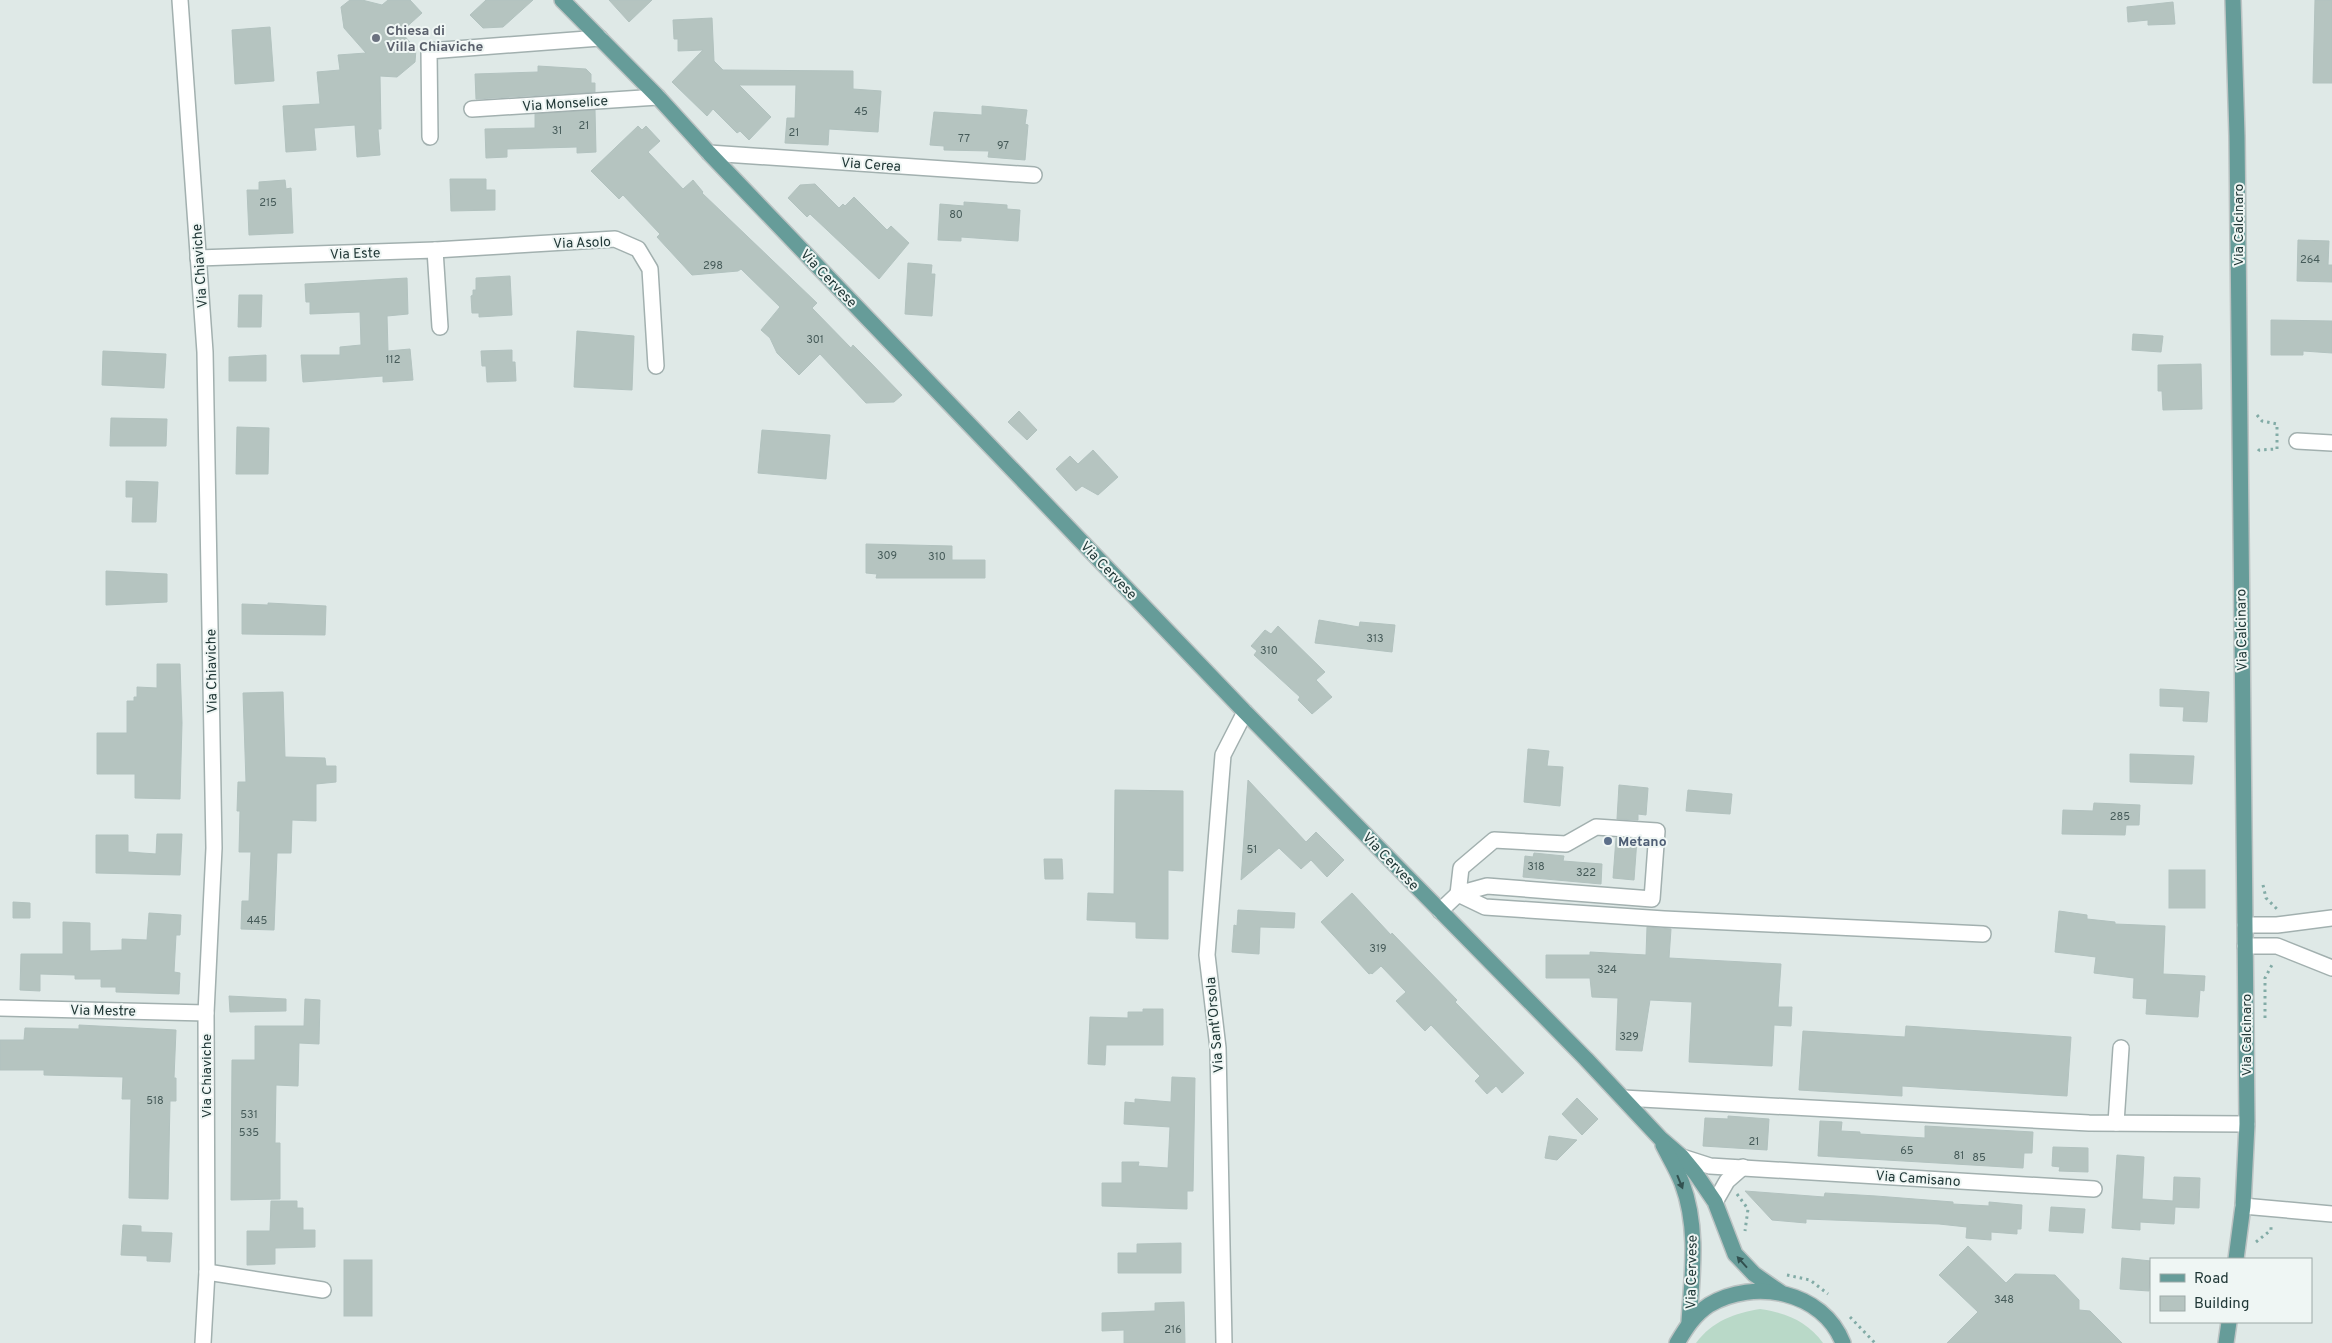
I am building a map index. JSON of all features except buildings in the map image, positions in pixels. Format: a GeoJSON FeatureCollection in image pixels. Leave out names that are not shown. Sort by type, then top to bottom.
{"type":"FeatureCollection","features":[{"type":"Feature","properties":{"kind":"main road","name":"Via Cervese"},"geometry":{"type":"LineString","coordinates":[[562,0],[658,97],[709,154],[1245,712],[1660,1138],[1682,1157],[1715,1202],[1735,1254],[1754,1274],[1780,1292]]}},
{"type":"Feature","properties":{"kind":"main road","name":"Via Calcinaro"},"geometry":{"type":"LineString","coordinates":[[2233,0],[2237,156],[2246,1124],[2243,1206],[2236,1258]]}},
{"type":"Feature","properties":{"kind":"main road","name":"Via Cervese"},"geometry":{"type":"LineString","coordinates":[[1660,1138],[1682,1183],[1690,1210],[1693,1242],[1689,1322]]}},
{"type":"Feature","properties":{"kind":"main road"},"geometry":{"type":"LineString","coordinates":[[1677,1343],[1689,1322],[1708,1306],[1730,1295],[1755,1290],[1780,1292],[1811,1305],[1828,1320],[1843,1343]]}},
{"type":"Feature","properties":{"kind":"main road"},"geometry":{"type":"LineString","coordinates":[[2226,1343],[2229,1323]]}},
{"type":"Feature","properties":{"kind":"street","name":"Via Chiaviche"},"geometry":{"type":"LineString","coordinates":[[180,0],[205,352],[214,848],[206,1013],[207,1272],[203,1343]]}},
{"type":"Feature","properties":{"kind":"street"},"geometry":{"type":"LineString","coordinates":[[430,137],[429,51],[600,38]]}},
{"type":"Feature","properties":{"kind":"street","name":"Via Monselice"},"geometry":{"type":"LineString","coordinates":[[472,109],[658,97]]}},
{"type":"Feature","properties":{"kind":"street","name":"Via Cerea"},"geometry":{"type":"LineString","coordinates":[[709,154],[1034,175]]}},
{"type":"Feature","properties":{"kind":"street","name":"Via Asolo"},"geometry":{"type":"LineString","coordinates":[[435,250],[615,239],[638,249],[650,269],[656,366]]}},
{"type":"Feature","properties":{"kind":"street","name":"Via Este"},"geometry":{"type":"LineString","coordinates":[[198,258],[435,250]]}},
{"type":"Feature","properties":{"kind":"street"},"geometry":{"type":"LineString","coordinates":[[435,250],[440,327]]}},
{"type":"Feature","properties":{"kind":"street"},"geometry":{"type":"LineString","coordinates":[[2297,440],[2332,443]]}},
{"type":"Feature","properties":{"kind":"street","name":"Via Sant'Orsola"},"geometry":{"type":"LineString","coordinates":[[1224,1343],[1218,1048],[1208,955],[1223,755],[1245,712]]}},
{"type":"Feature","properties":{"kind":"street"},"geometry":{"type":"LineString","coordinates":[[1440,911],[1458,894],[1486,886],[1652,899],[1657,831],[1596,827],[1566,844],[1494,840],[1460,868],[1458,894]]}},
{"type":"Feature","properties":{"kind":"street"},"geometry":{"type":"LineString","coordinates":[[1458,894],[1486,907],[1664,919],[1983,934]]}},
{"type":"Feature","properties":{"kind":"street"},"geometry":{"type":"LineString","coordinates":[[2245,925],[2277,925],[2332,918]]}},
{"type":"Feature","properties":{"kind":"street"},"geometry":{"type":"LineString","coordinates":[[2245,946],[2277,946],[2332,968]]}},
{"type":"Feature","properties":{"kind":"street","name":"Via Mestre"},"geometry":{"type":"LineString","coordinates":[[0,1008],[206,1013]]}},
{"type":"Feature","properties":{"kind":"street"},"geometry":{"type":"LineString","coordinates":[[2116,1123],[2121,1048]]}},
{"type":"Feature","properties":{"kind":"street"},"geometry":{"type":"LineString","coordinates":[[1623,1098],[2116,1123],[2246,1124]]}},
{"type":"Feature","properties":{"kind":"street","name":"Via Camisano"},"geometry":{"type":"LineString","coordinates":[[1682,1157],[1710,1166],[2094,1189]]}},
{"type":"Feature","properties":{"kind":"street"},"geometry":{"type":"LineString","coordinates":[[1715,1202],[1727,1181],[1743,1167]]}},
{"type":"Feature","properties":{"kind":"street"},"geometry":{"type":"LineString","coordinates":[[2243,1206],[2332,1214]]}},
{"type":"Feature","properties":{"kind":"street"},"geometry":{"type":"LineString","coordinates":[[207,1272],[324,1290]]}},
{"type":"Feature","properties":{"kind":"green space"},"geometry":{"type":"Polygon","coordinates":[[[1760,1309],[1795,1319],[1817,1335],[1823,1343],[1696,1343],[1709,1329],[1725,1319],[1760,1309]]]}},
{"type":"Feature","properties":{"kind":"place","name":"Chiesa di Villa Chiaviche"},"geometry":{"type":"Point","coordinates":[376,38]}},
{"type":"Feature","properties":{"kind":"place","name":"Metano"},"geometry":{"type":"Point","coordinates":[1608,841]}}]}
